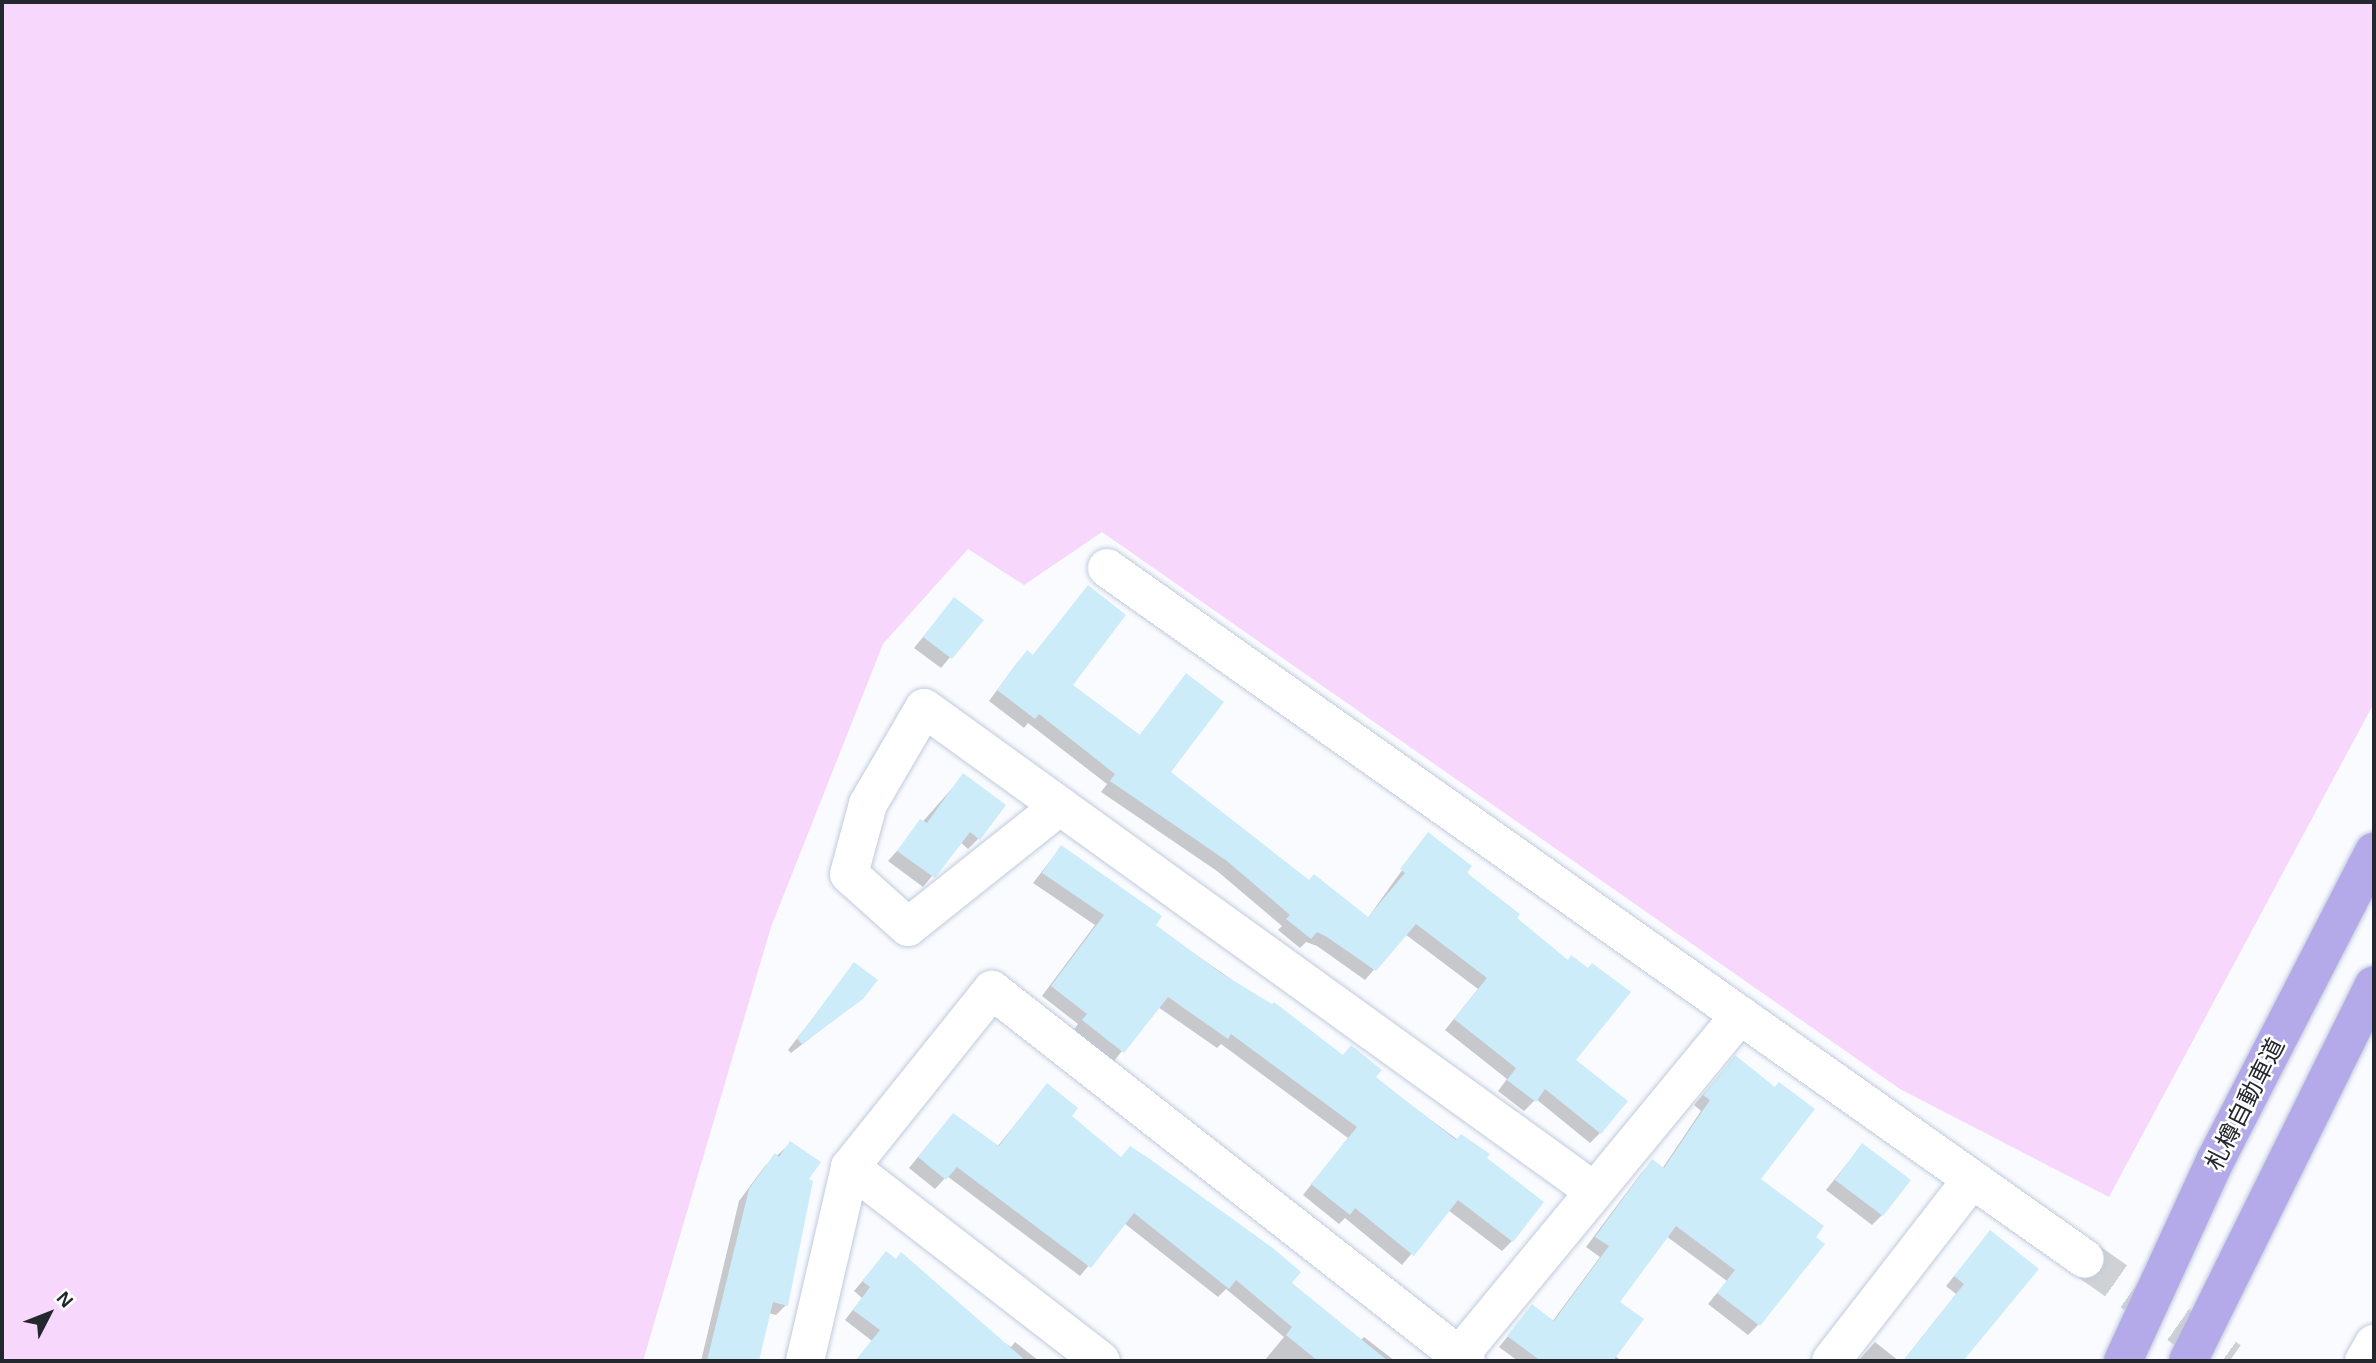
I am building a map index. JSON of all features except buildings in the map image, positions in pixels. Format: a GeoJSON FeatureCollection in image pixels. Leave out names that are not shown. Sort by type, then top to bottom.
{"type":"FeatureCollection","features":[{"type":"Feature","properties":{"kind":"highway","name":"札樽自動車道"},"geometry":{"type":"LineString","coordinates":[[2123,1361],[2216,1161],[2374,850]]}},
{"type":"Feature","properties":{"kind":"highway"},"geometry":{"type":"LineString","coordinates":[[2188,1361],[2374,985]]}},
{"type":"Feature","properties":{"kind":"street"},"geometry":{"type":"LineString","coordinates":[[1107,568],[2085,1259]]}},
{"type":"Feature","properties":{"kind":"street"},"geometry":{"type":"LineString","coordinates":[[1060,806],[908,927],[849,874],[868,804],[924,708],[1060,806],[1594,1191]]}},
{"type":"Feature","properties":{"kind":"street"},"geometry":{"type":"LineString","coordinates":[[805,1361],[850,1167],[992,990],[1463,1359],[1594,1191],[1740,1015]]}},
{"type":"Feature","properties":{"kind":"street"},"geometry":{"type":"LineString","coordinates":[[850,1167],[1101,1361]]}},
{"type":"Feature","properties":{"kind":"street"},"geometry":{"type":"LineString","coordinates":[[1831,1361],[1972,1179]]}},
{"type":"Feature","properties":{"kind":"street"},"geometry":{"type":"LineString","coordinates":[[2364,1361],[2374,1344]]}},
{"type":"Feature","properties":{"kind":"shaded area"},"geometry":{"type":"Polygon","coordinates":[[[2,2],[2374,2],[2374,703],[2109,1197],[1900,1089],[1102,532],[1024,585],[968,549],[883,644],[771,927],[643,1361],[2,1361],[2,2]]]}},
{"type":"Feature","properties":{"kind":"tunnel"},"geometry":{"type":"LineString","coordinates":[[2085,1259],[2230,1361]]}}]}
